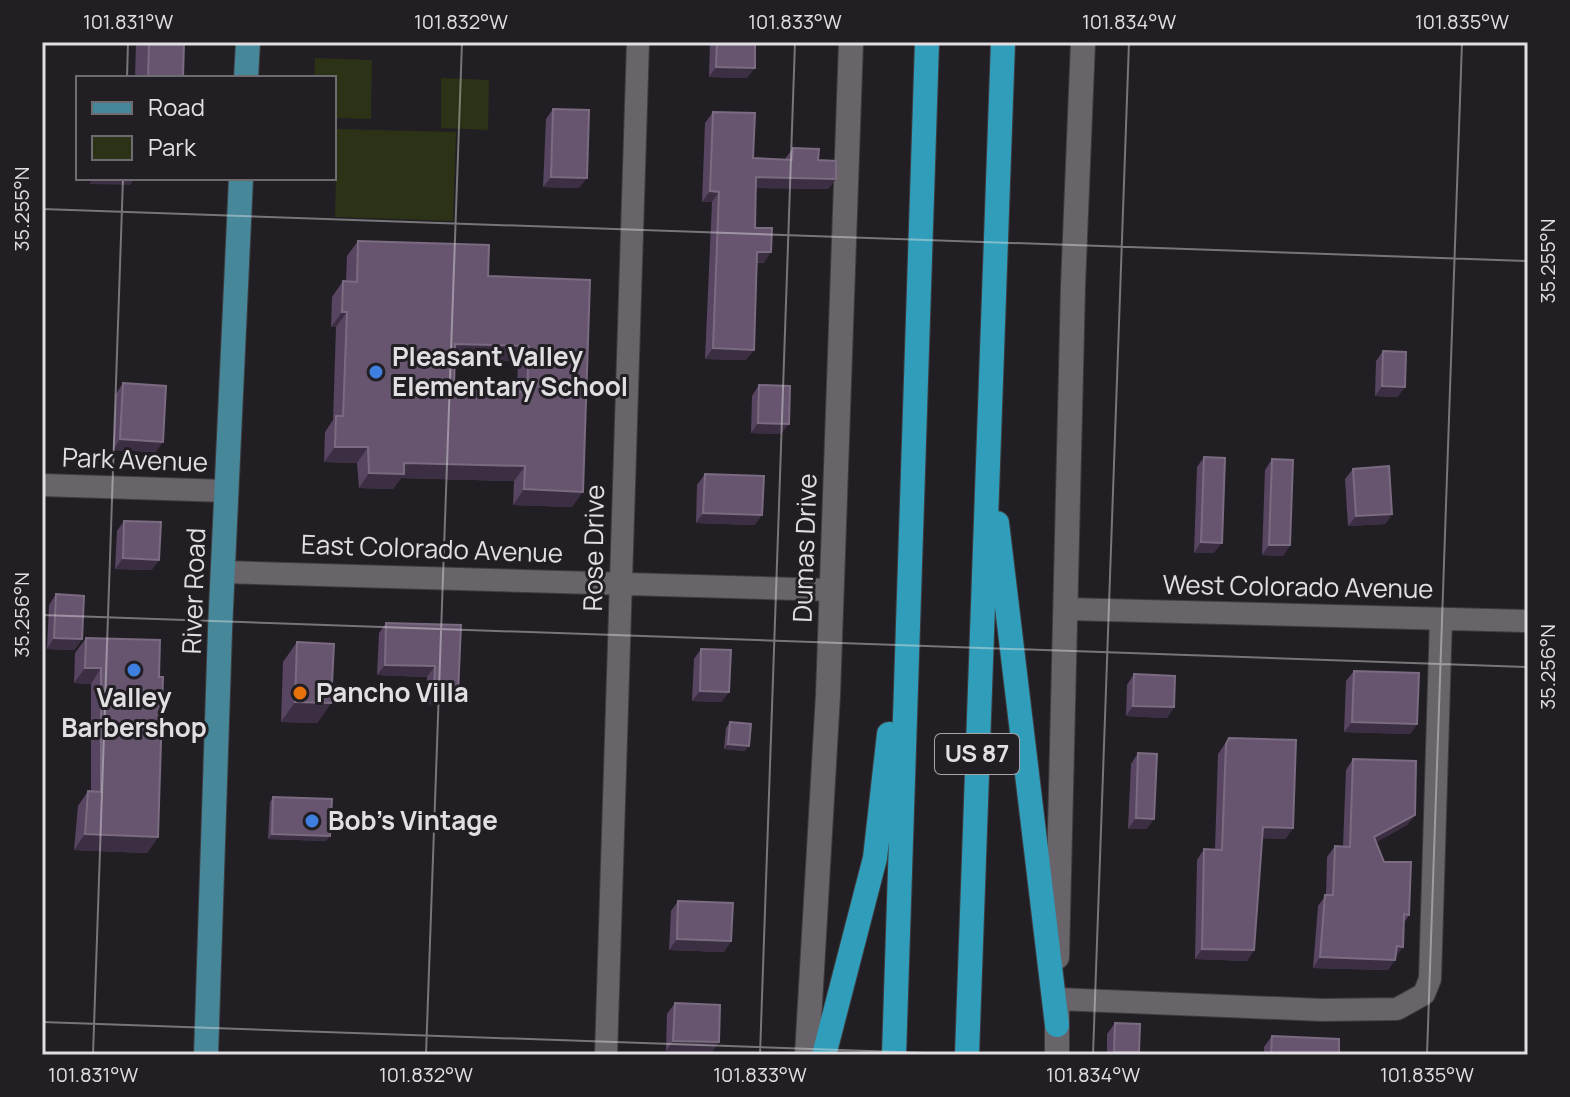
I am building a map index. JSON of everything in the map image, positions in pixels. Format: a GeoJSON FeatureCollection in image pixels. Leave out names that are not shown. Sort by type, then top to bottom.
{"type":"FeatureCollection","features":[{"type":"Feature","properties":{"kind":"highway","name":"US 87"},"geometry":{"type":"LineString","coordinates":[[894,1055],[907,572],[927,42]]}},
{"type":"Feature","properties":{"kind":"highway","name":"US 87"},"geometry":{"type":"LineString","coordinates":[[967,1055],[1003,42]]}},
{"type":"Feature","properties":{"kind":"highway"},"geometry":{"type":"LineString","coordinates":[[988,453],[1057,1025]]}},
{"type":"Feature","properties":{"kind":"highway"},"geometry":{"type":"LineString","coordinates":[[824,1055],[875,858],[907,572]]}},
{"type":"Feature","properties":{"kind":"main road"},"geometry":{"type":"LineString","coordinates":[[246,76],[248,42]]}},
{"type":"Feature","properties":{"kind":"main road","name":"Dumas Drive"},"geometry":{"type":"LineString","coordinates":[[807,1055],[831,590],[851,42]]}},
{"type":"Feature","properties":{"kind":"main road"},"geometry":{"type":"LineString","coordinates":[[1057,1055],[1058,830],[1083,42]]}},
{"type":"Feature","properties":{"kind":"main road","name":"River Road"},"geometry":{"type":"LineString","coordinates":[[206,1055],[226,491],[241,180]]}},
{"type":"Feature","properties":{"kind":"street","name":"Rose Drive"},"geometry":{"type":"LineString","coordinates":[[606,1055],[638,42]]}},
{"type":"Feature","properties":{"kind":"street","name":"Park Avenue"},"geometry":{"type":"LineString","coordinates":[[42,485],[226,491]]}},
{"type":"Feature","properties":{"kind":"street","name":"East Colorado Avenue"},"geometry":{"type":"LineString","coordinates":[[223,572],[831,590]]}},
{"type":"Feature","properties":{"kind":"street","name":"West Colorado Avenue"},"geometry":{"type":"LineString","coordinates":[[1066,609],[1528,621]]}},
{"type":"Feature","properties":{"kind":"street"},"geometry":{"type":"LineString","coordinates":[[1057,999],[1322,1010],[1397,1009],[1424,994],[1430,979],[1441,619]]}},
{"type":"Feature","properties":{"kind":"green space"},"geometry":{"type":"Polygon","coordinates":[[[315,58],[372,60],[371,119],[336,118],[336,76],[314,76],[315,58]]]}},
{"type":"Feature","properties":{"kind":"green space"},"geometry":{"type":"Polygon","coordinates":[[[441,78],[489,80],[488,130],[441,128],[441,78]]]}},
{"type":"Feature","properties":{"kind":"green space"},"geometry":{"type":"Polygon","coordinates":[[[337,129],[456,132],[453,221],[335,217],[337,129]]]}},
{"type":"Feature","properties":{"kind":"building"},"geometry":{"type":"Polygon","coordinates":[[[149,42],[184,42],[183,76],[148,76],[149,42]]]}},
{"type":"Feature","properties":{"kind":"building"},"geometry":{"type":"Polygon","coordinates":[[[717,42],[755,42],[755,68],[716,67],[717,42]]]}},
{"type":"Feature","properties":{"kind":"building"},"geometry":{"type":"Polygon","coordinates":[[[553,109],[589,110],[587,178],[551,177],[553,109]]]}},
{"type":"Feature","properties":{"kind":"building"},"geometry":{"type":"Polygon","coordinates":[[[713,112],[755,113],[753,158],[792,160],[793,148],[819,149],[818,160],[836,161],[836,179],[756,177],[755,228],[772,228],[771,252],[757,252],[754,350],[713,348],[719,192],[710,191],[713,112]]]}},
{"type":"Feature","properties":{"kind":"building"},"geometry":{"type":"Polygon","coordinates":[[[358,241],[489,245],[488,276],[590,280],[583,492],[524,489],[525,466],[404,463],[404,474],[369,473],[368,447],[335,447],[336,416],[343,416],[347,312],[342,312],[343,281],[357,282],[358,241]],[[455,344],[454,390],[527,392],[529,346],[455,344]]]}},
{"type":"Feature","properties":{"kind":"building"},"geometry":{"type":"Polygon","coordinates":[[[1383,351],[1406,352],[1405,387],[1382,386],[1383,351]]]}},
{"type":"Feature","properties":{"kind":"building"},"geometry":{"type":"Polygon","coordinates":[[[123,383],[166,386],[163,442],[120,439],[123,383]]]}},
{"type":"Feature","properties":{"kind":"building"},"geometry":{"type":"Polygon","coordinates":[[[759,385],[790,386],[789,424],[758,423],[759,385]]]}},
{"type":"Feature","properties":{"kind":"building"},"geometry":{"type":"Polygon","coordinates":[[[1204,457],[1225,458],[1222,543],[1201,542],[1204,457]]]}},
{"type":"Feature","properties":{"kind":"building"},"geometry":{"type":"Polygon","coordinates":[[[1272,459],[1293,460],[1290,545],[1269,545],[1272,459]]]}},
{"type":"Feature","properties":{"kind":"building"},"geometry":{"type":"Polygon","coordinates":[[[1389,466],[1392,514],[1356,516],[1353,469],[1389,466]]]}},
{"type":"Feature","properties":{"kind":"building"},"geometry":{"type":"Polygon","coordinates":[[[705,474],[764,476],[762,515],[703,513],[705,474]]]}},
{"type":"Feature","properties":{"kind":"building"},"geometry":{"type":"Polygon","coordinates":[[[124,521],[161,522],[159,560],[123,558],[124,521]]]}},
{"type":"Feature","properties":{"kind":"building"},"geometry":{"type":"Polygon","coordinates":[[[56,594],[84,596],[82,639],[54,638],[56,594]]]}},
{"type":"Feature","properties":{"kind":"building"},"geometry":{"type":"Polygon","coordinates":[[[386,623],[461,625],[458,694],[434,694],[435,666],[385,665],[386,623]]]}},
{"type":"Feature","properties":{"kind":"building"},"geometry":{"type":"Polygon","coordinates":[[[86,638],[160,640],[159,677],[163,677],[158,837],[85,834],[88,791],[101,792],[101,668],[85,668],[86,638]]]}},
{"type":"Feature","properties":{"kind":"building"},"geometry":{"type":"Polygon","coordinates":[[[297,642],[334,644],[331,703],[295,702],[297,642]]]}},
{"type":"Feature","properties":{"kind":"building"},"geometry":{"type":"Polygon","coordinates":[[[701,649],[731,650],[729,692],[700,691],[701,649]]]}},
{"type":"Feature","properties":{"kind":"building"},"geometry":{"type":"Polygon","coordinates":[[[1354,671],[1419,673],[1417,724],[1352,722],[1354,671]]]}},
{"type":"Feature","properties":{"kind":"building"},"geometry":{"type":"Polygon","coordinates":[[[1134,674],[1175,676],[1174,707],[1133,706],[1134,674]]]}},
{"type":"Feature","properties":{"kind":"building"},"geometry":{"type":"Polygon","coordinates":[[[730,722],[751,724],[749,746],[728,744],[730,722]]]}},
{"type":"Feature","properties":{"kind":"building"},"geometry":{"type":"Polygon","coordinates":[[[1229,738],[1296,740],[1293,828],[1263,827],[1254,950],[1202,949],[1204,849],[1222,850],[1226,744],[1229,738]]]}},
{"type":"Feature","properties":{"kind":"building"},"geometry":{"type":"Polygon","coordinates":[[[1138,753],[1157,754],[1154,819],[1136,818],[1138,753]]]}},
{"type":"Feature","properties":{"kind":"building"},"geometry":{"type":"Polygon","coordinates":[[[1353,759],[1416,761],[1415,815],[1374,837],[1384,862],[1411,862],[1409,915],[1404,914],[1403,947],[1397,946],[1395,960],[1320,957],[1325,895],[1333,895],[1335,846],[1350,847],[1353,759]]]}},
{"type":"Feature","properties":{"kind":"building"},"geometry":{"type":"Polygon","coordinates":[[[273,797],[332,799],[330,836],[272,834],[273,797]]]}},
{"type":"Feature","properties":{"kind":"building"},"geometry":{"type":"Polygon","coordinates":[[[678,901],[733,903],[731,941],[677,939],[678,901]]]}},
{"type":"Feature","properties":{"kind":"building"},"geometry":{"type":"Polygon","coordinates":[[[675,1003],[720,1005],[719,1042],[673,1041],[675,1003]]]}},
{"type":"Feature","properties":{"kind":"building"},"geometry":{"type":"Polygon","coordinates":[[[1115,1023],[1140,1024],[1139,1052],[1114,1052],[1115,1023]]]}},
{"type":"Feature","properties":{"kind":"building"},"geometry":{"type":"Polygon","coordinates":[[[1272,1036],[1339,1039],[1339,1055],[1271,1055],[1272,1036]]]}},
{"type":"Feature","properties":{"kind":"place","name":"Pleasant Valley Elementary School"},"geometry":{"type":"Point","coordinates":[376,372]}},
{"type":"Feature","properties":{"kind":"place","name":"Valley Barbershop"},"geometry":{"type":"Point","coordinates":[134,670]}},
{"type":"Feature","properties":{"kind":"place","name":"Pancho Villa"},"geometry":{"type":"Point","coordinates":[300,693]}},
{"type":"Feature","properties":{"kind":"place","name":"Bob's Vintage"},"geometry":{"type":"Point","coordinates":[312,821]}}]}
